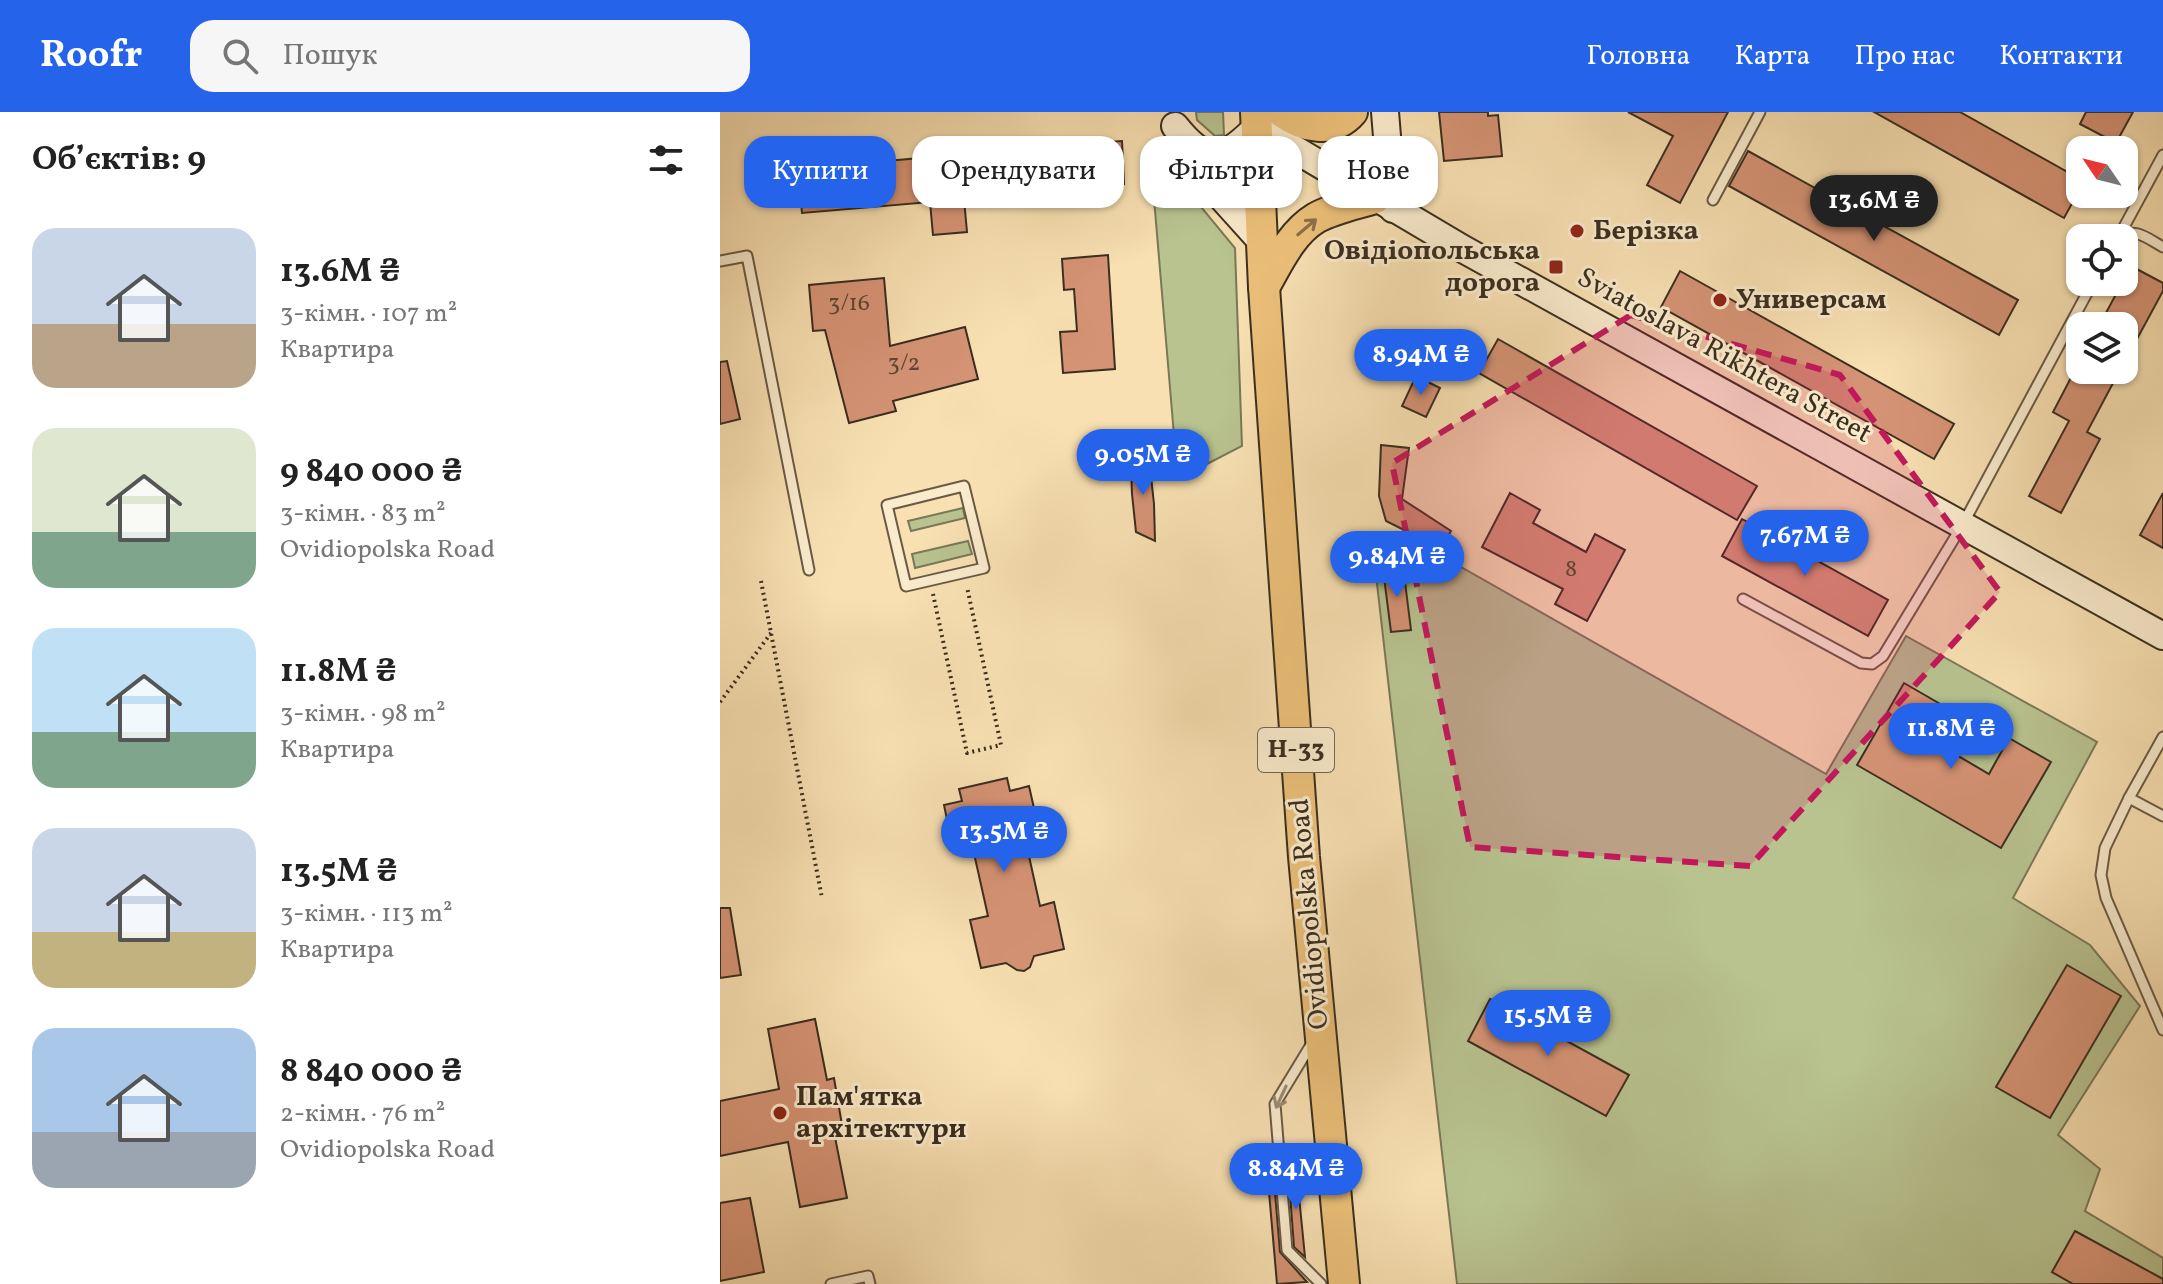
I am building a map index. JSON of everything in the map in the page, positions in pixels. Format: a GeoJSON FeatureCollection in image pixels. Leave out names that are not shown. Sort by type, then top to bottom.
{"type":"FeatureCollection","features":[{"type":"Feature","properties":{"kind":"main road"},"geometry":{"type":"LineString","coordinates":[[1174,119],[1193,146],[1215,155],[1239,145],[1265,117],[1319,126],[1333,124],[1352,112]]}},
{"type":"Feature","properties":{"kind":"main road"},"geometry":{"type":"LineString","coordinates":[[1385,112],[1385,136]]}},
{"type":"Feature","properties":{"kind":"main road","name":"Sviatoslava Rikhtera Street"},"geometry":{"type":"LineString","coordinates":[[1265,117],[1318,156]]}},
{"type":"Feature","properties":{"kind":"main road","name":"Ovidiopolska Road"},"geometry":{"type":"LineString","coordinates":[[1265,117],[1264,287],[1302,842],[1344,1284]]}},
{"type":"Feature","properties":{"kind":"main road"},"geometry":{"type":"LineString","coordinates":[[1174,119],[1179,143],[1189,161],[1262,242]]}},
{"type":"Feature","properties":{"kind":"main road"},"geometry":{"type":"LineString","coordinates":[[1264,287],[1298,233],[1314,219],[1332,211],[1354,208]]}},
{"type":"Feature","properties":{"kind":"main road","name":"Sviatoslava Rikhtera Street"},"geometry":{"type":"LineString","coordinates":[[1391,208],[2163,636]]}},
{"type":"Feature","properties":{"kind":"lane"},"geometry":{"type":"LineString","coordinates":[[1713,200],[1760,112]]}},
{"type":"Feature","properties":{"kind":"lane"},"geometry":{"type":"LineString","coordinates":[[2126,224],[2163,155]]}},
{"type":"Feature","properties":{"kind":"lane"},"geometry":{"type":"LineString","coordinates":[[2138,233],[2163,247]]}},
{"type":"Feature","properties":{"kind":"lane"},"geometry":{"type":"LineString","coordinates":[[720,261],[747,256],[809,570]]}},
{"type":"Feature","properties":{"kind":"lane"},"geometry":{"type":"LineString","coordinates":[[1743,599],[1861,663],[1872,664],[1883,656],[1963,524],[2085,296]]}},
{"type":"Feature","properties":{"kind":"lane"},"geometry":{"type":"LineString","coordinates":[[964,486],[984,568],[964,572],[906,586],[887,505],[964,486]]}},
{"type":"Feature","properties":{"kind":"lane"},"geometry":{"type":"LineString","coordinates":[[2163,737],[2105,848],[2101,875],[2106,898],[2163,1030]]}},
{"type":"Feature","properties":{"kind":"lane"},"geometry":{"type":"LineString","coordinates":[[2129,798],[2163,816]]}},
{"type":"Feature","properties":{"kind":"lane"},"geometry":{"type":"LineString","coordinates":[[1320,1029],[1275,1104],[1287,1250],[1321,1284]]}},
{"type":"Feature","properties":{"kind":"lane"},"geometry":{"type":"LineString","coordinates":[[831,1284],[868,1276],[870,1284]]}},
{"type":"Feature","properties":{"kind":"path"},"geometry":{"type":"LineString","coordinates":[[930,580],[967,753],[1001,745],[964,572]]}},
{"type":"Feature","properties":{"kind":"path"},"geometry":{"type":"LineString","coordinates":[[761,581],[822,898]]}},
{"type":"Feature","properties":{"kind":"path"},"geometry":{"type":"LineString","coordinates":[[720,702],[771,633]]}},
{"type":"Feature","properties":{"kind":"highlighted area"},"geometry":{"type":"Polygon","coordinates":[[[1631,315],[1840,375],[2000,592],[1750,866],[1470,847],[1392,463],[1631,315]]]}},
{"type":"Feature","properties":{"kind":"green space"},"geometry":{"type":"Polygon","coordinates":[[[1196,112],[1223,112],[1224,135],[1215,136],[1197,120],[1196,112]]]}},
{"type":"Feature","properties":{"kind":"green space"},"geometry":{"type":"Polygon","coordinates":[[[1155,208],[1202,208],[1235,248],[1242,446],[1207,464],[1174,435],[1155,208]]]}},
{"type":"Feature","properties":{"kind":"green space"},"geometry":{"type":"Polygon","coordinates":[[[963,508],[965,518],[911,531],[908,521],[963,508]]]}},
{"type":"Feature","properties":{"kind":"green space"},"geometry":{"type":"Polygon","coordinates":[[[1403,534],[1826,774],[1906,636],[2097,742],[2013,898],[2090,945],[2140,1006],[2058,1135],[2100,1169],[2085,1211],[2163,1258],[2163,1284],[1457,1284],[1376,575],[1403,534]]]}},
{"type":"Feature","properties":{"kind":"green space"},"geometry":{"type":"Polygon","coordinates":[[[968,541],[972,554],[915,568],[912,554],[968,541]]]}},
{"type":"Feature","properties":{"kind":"building"},"geometry":{"type":"Polygon","coordinates":[[[1439,112],[1488,112],[1488,116],[1498,115],[1502,156],[1444,161],[1439,112]]]}},
{"type":"Feature","properties":{"kind":"building"},"geometry":{"type":"Polygon","coordinates":[[[1628,112],[1728,112],[1680,203],[1647,185],[1673,136],[1628,112]]]}},
{"type":"Feature","properties":{"kind":"building"},"geometry":{"type":"Polygon","coordinates":[[[1874,112],[1960,112],[2066,171],[2066,208],[2070,208],[2064,218],[1874,112]]]}},
{"type":"Feature","properties":{"kind":"building"},"geometry":{"type":"Polygon","coordinates":[[[2086,112],[2133,112],[2120,136],[2103,136],[2080,124],[2086,112]]]}},
{"type":"Feature","properties":{"kind":"building"},"geometry":{"type":"Polygon","coordinates":[[[1748,151],[2018,300],[1999,335],[1729,186],[1748,151]]]}},
{"type":"Feature","properties":{"kind":"building"},"geometry":{"type":"Polygon","coordinates":[[[912,159],[912,204],[896,205],[896,160],[912,159]]]}},
{"type":"Feature","properties":{"kind":"building"},"geometry":{"type":"Polygon","coordinates":[[[802,208],[860,208],[802,213],[802,208]]]}},
{"type":"Feature","properties":{"kind":"building"},"geometry":{"type":"Polygon","coordinates":[[[931,208],[965,208],[967,232],[933,235],[931,208]]]}},
{"type":"Feature","properties":{"kind":"building"},"geometry":{"type":"Polygon","coordinates":[[[1108,255],[1115,369],[1063,373],[1060,332],[1077,331],[1074,289],[1064,290],[1062,259],[1108,255]]]}},
{"type":"Feature","properties":{"kind":"building"},"geometry":{"type":"Polygon","coordinates":[[[2138,270],[2163,283],[2163,291],[2138,337],[2138,312],[2106,312],[2115,296],[2138,296],[2138,270]]]}},
{"type":"Feature","properties":{"kind":"building"},"geometry":{"type":"Polygon","coordinates":[[[1680,271],[1954,424],[1934,459],[1661,307],[1680,271]]]}},
{"type":"Feature","properties":{"kind":"building"},"geometry":{"type":"Polygon","coordinates":[[[884,278],[890,346],[965,327],[978,379],[893,401],[896,411],[849,423],[825,330],[813,331],[809,285],[884,278]]]}},
{"type":"Feature","properties":{"kind":"building"},"geometry":{"type":"Polygon","coordinates":[[[1498,339],[1757,486],[1737,520],[1479,373],[1498,339]]]}},
{"type":"Feature","properties":{"kind":"building"},"geometry":{"type":"Polygon","coordinates":[[[727,361],[740,419],[720,424],[720,362],[727,361]]]}},
{"type":"Feature","properties":{"kind":"building"},"geometry":{"type":"Polygon","coordinates":[[[1416,376],[1440,388],[1426,417],[1402,406],[1416,376]]]}},
{"type":"Feature","properties":{"kind":"building"},"geometry":{"type":"Polygon","coordinates":[[[2068,384],[2113,384],[2087,432],[2100,439],[2061,513],[2029,496],[2069,421],[2053,412],[2068,384]]]}},
{"type":"Feature","properties":{"kind":"building"},"geometry":{"type":"Polygon","coordinates":[[[1381,445],[1409,448],[1402,499],[1451,531],[1443,544],[1436,546],[1386,521],[1379,496],[1381,445]]]}},
{"type":"Feature","properties":{"kind":"building"},"geometry":{"type":"Polygon","coordinates":[[[1148,449],[1155,541],[1136,532],[1132,494],[1131,467],[1148,449]]]}},
{"type":"Feature","properties":{"kind":"building"},"geometry":{"type":"Polygon","coordinates":[[[1510,493],[1540,510],[1533,523],[1586,552],[1595,534],[1625,550],[1587,621],[1555,604],[1563,589],[1482,547],[1510,493]]]}},
{"type":"Feature","properties":{"kind":"building"},"geometry":{"type":"Polygon","coordinates":[[[2163,493],[2163,548],[2140,535],[2163,493]]]}},
{"type":"Feature","properties":{"kind":"building"},"geometry":{"type":"Polygon","coordinates":[[[1742,519],[1888,600],[1868,636],[1722,556],[1742,519]]]}},
{"type":"Feature","properties":{"kind":"building"},"geometry":{"type":"Polygon","coordinates":[[[1403,566],[1411,630],[1391,632],[1383,569],[1403,566]]]}},
{"type":"Feature","properties":{"kind":"building"},"geometry":{"type":"Polygon","coordinates":[[[1904,683],[1942,705],[1924,736],[1989,774],[2009,738],[2051,762],[2001,848],[1857,765],[1904,683]]]}},
{"type":"Feature","properties":{"kind":"building"},"geometry":{"type":"Polygon","coordinates":[[[1007,778],[1010,791],[1029,786],[1040,835],[1025,838],[1040,906],[1054,902],[1064,949],[1034,956],[1030,967],[1024,971],[1006,963],[981,968],[970,920],[988,916],[973,849],[954,853],[944,805],[962,801],[959,789],[1007,778]]]}},
{"type":"Feature","properties":{"kind":"building"},"geometry":{"type":"Polygon","coordinates":[[[720,908],[730,908],[741,975],[720,978],[720,908]]]}},
{"type":"Feature","properties":{"kind":"building"},"geometry":{"type":"Polygon","coordinates":[[[2067,965],[2121,996],[2050,1118],[1996,1087],[2067,965]]]}},
{"type":"Feature","properties":{"kind":"building"},"geometry":{"type":"Polygon","coordinates":[[[1490,999],[1629,1075],[1606,1116],[1468,1041],[1490,999]]]}},
{"type":"Feature","properties":{"kind":"building","name":"Пам'ятка архітектури"},"geometry":{"type":"Polygon","coordinates":[[[815,1019],[827,1080],[834,1078],[842,1125],[833,1127],[847,1198],[800,1207],[788,1142],[720,1156],[720,1101],[779,1089],[768,1029],[815,1019]]]}},
{"type":"Feature","properties":{"kind":"building"},"geometry":{"type":"Polygon","coordinates":[[[1296,1166],[1305,1257],[1294,1247],[1288,1167],[1296,1166]]]}},
{"type":"Feature","properties":{"kind":"building"},"geometry":{"type":"Polygon","coordinates":[[[1267,1169],[1273,1169],[1280,1252],[1307,1282],[1277,1284],[1267,1169]]]}},
{"type":"Feature","properties":{"kind":"building"},"geometry":{"type":"Polygon","coordinates":[[[750,1198],[764,1272],[720,1281],[720,1203],[750,1198]]]}},
{"type":"Feature","properties":{"kind":"building"},"geometry":{"type":"Polygon","coordinates":[[[2075,1231],[2163,1279],[2163,1284],[2073,1284],[2052,1272],[2075,1231]]]}},
{"type":"Feature","properties":{"kind":"place","name":"Берізка"},"geometry":{"type":"Point","coordinates":[1577,231]}},
{"type":"Feature","properties":{"kind":"place","name":"Овідіопольська дорога"},"geometry":{"type":"Point","coordinates":[1556,267]}},
{"type":"Feature","properties":{"kind":"place","name":"Универсам"},"geometry":{"type":"Point","coordinates":[1720,300]}},
{"type":"Feature","properties":{"kind":"place","name":"Пам'ятка архітектури"},"geometry":{"type":"Point","coordinates":[780,1113]}}]}
